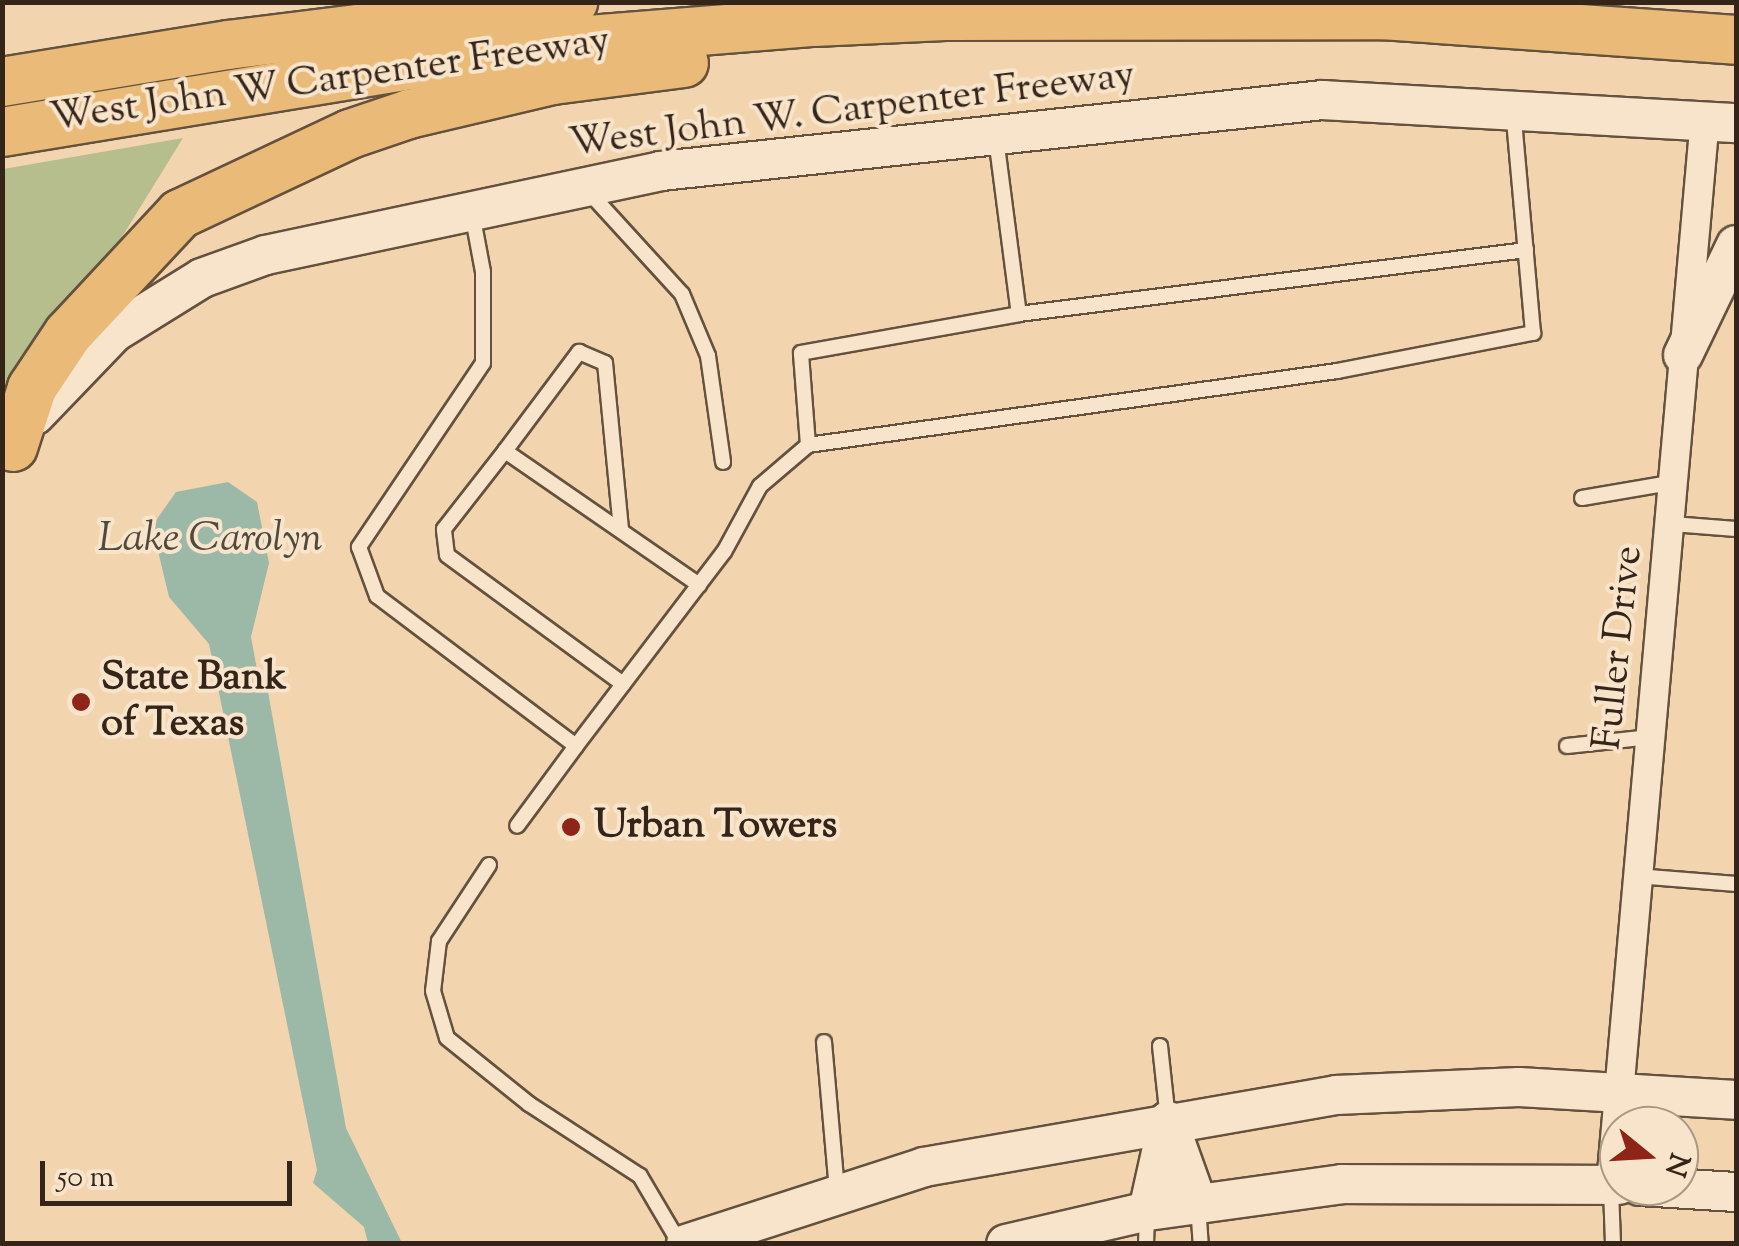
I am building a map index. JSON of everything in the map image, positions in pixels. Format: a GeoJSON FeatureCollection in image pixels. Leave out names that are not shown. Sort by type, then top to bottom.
{"type":"FeatureCollection","features":[{"type":"Feature","properties":{"kind":"highway"},"geometry":{"type":"LineString","coordinates":[[2,82],[228,45],[573,2]]}},
{"type":"Feature","properties":{"kind":"highway"},"geometry":{"type":"LineString","coordinates":[[8,455],[26,400],[68,334],[180,214],[350,134],[474,95],[553,80],[699,61],[960,42],[1054,14]]}},
{"type":"Feature","properties":{"kind":"highway","name":"West John W Carpenter Freeway"},"geometry":{"type":"LineString","coordinates":[[2,132],[539,44],[814,22],[1054,14],[1381,15],[1736,40]]}},
{"type":"Feature","properties":{"kind":"main road","name":"West John W. Carpenter Freeway"},"geometry":{"type":"LineString","coordinates":[[8,455],[53,391],[115,332],[202,278],[266,255],[582,186],[661,171],[1322,100],[1721,121]]}},
{"type":"Feature","properties":{"kind":"main road"},"geometry":{"type":"LineString","coordinates":[[1683,355],[1736,245]]}},
{"type":"Feature","properties":{"kind":"main road"},"geometry":{"type":"LineString","coordinates":[[683,1244],[924,1167],[1168,1121],[1336,1095],[1616,1089],[1736,1100]]}},
{"type":"Feature","properties":{"kind":"main road"},"geometry":{"type":"LineString","coordinates":[[1168,1121],[1198,1204]]}},
{"type":"Feature","properties":{"kind":"main road"},"geometry":{"type":"LineString","coordinates":[[1147,1228],[1168,1121]]}},
{"type":"Feature","properties":{"kind":"main road"},"geometry":{"type":"LineString","coordinates":[[1006,1244],[1147,1228],[1198,1204],[1342,1184],[1599,1185]]}},
{"type":"Feature","properties":{"kind":"main road"},"geometry":{"type":"LineString","coordinates":[[1699,1190],[1736,1192]]}},
{"type":"Feature","properties":{"kind":"street","name":"Fuller Drive"},"geometry":{"type":"LineString","coordinates":[[1617,1106],[1677,482],[1683,355],[1721,121]]}},
{"type":"Feature","properties":{"kind":"lane"},"geometry":{"type":"LineString","coordinates":[[517,826],[699,585],[760,486],[808,445],[1338,371],[1533,333],[1512,108]]}},
{"type":"Feature","properties":{"kind":"lane"},"geometry":{"type":"LineString","coordinates":[[996,138],[1018,314]]}},
{"type":"Feature","properties":{"kind":"lane"},"geometry":{"type":"LineString","coordinates":[[582,186],[682,294],[708,356],[724,462]]}},
{"type":"Feature","properties":{"kind":"lane"},"geometry":{"type":"LineString","coordinates":[[472,210],[484,272],[483,364],[359,547],[376,596],[576,746]]}},
{"type":"Feature","properties":{"kind":"lane"},"geometry":{"type":"LineString","coordinates":[[808,445],[800,353],[1018,314],[1526,250]]}},
{"type":"Feature","properties":{"kind":"lane"},"geometry":{"type":"LineString","coordinates":[[621,529],[605,363],[579,352],[444,529],[447,555],[623,684]]}},
{"type":"Feature","properties":{"kind":"lane"},"geometry":{"type":"LineString","coordinates":[[505,451],[699,585]]}},
{"type":"Feature","properties":{"kind":"lane"},"geometry":{"type":"LineString","coordinates":[[1582,498],[1677,482]]}},
{"type":"Feature","properties":{"kind":"lane"},"geometry":{"type":"LineString","coordinates":[[1672,524],[1736,528]]}},
{"type":"Feature","properties":{"kind":"lane"},"geometry":{"type":"LineString","coordinates":[[1567,746],[1651,737]]}},
{"type":"Feature","properties":{"kind":"lane"},"geometry":{"type":"LineString","coordinates":[[488,865],[439,940],[433,991],[447,1038],[529,1104],[640,1176],[683,1244]]}},
{"type":"Feature","properties":{"kind":"lane"},"geometry":{"type":"LineString","coordinates":[[1637,876],[1736,884]]}},
{"type":"Feature","properties":{"kind":"lane"},"geometry":{"type":"LineString","coordinates":[[824,1042],[838,1192]]}},
{"type":"Feature","properties":{"kind":"lane"},"geometry":{"type":"LineString","coordinates":[[1160,1046],[1168,1121]]}},
{"type":"Feature","properties":{"kind":"lane"},"geometry":{"type":"LineString","coordinates":[[1198,1204],[1201,1244]]}},
{"type":"Feature","properties":{"kind":"lane"},"geometry":{"type":"LineString","coordinates":[[1614,1244],[1620,1206]]}},
{"type":"Feature","properties":{"kind":"green space"},"geometry":{"type":"Polygon","coordinates":[[[183,138],[104,266],[3,396],[3,169],[183,138]]]}},
{"type":"Feature","properties":{"kind":"water","name":"Lake Carolyn"},"geometry":{"type":"Polygon","coordinates":[[[228,482],[257,502],[269,563],[251,637],[259,680],[267,686],[346,1128],[402,1243],[368,1243],[364,1227],[313,1183],[317,1170],[209,644],[169,597],[152,526],[176,492],[228,482]]]}},
{"type":"Feature","properties":{"kind":"place","name":"State Bank of Texas"},"geometry":{"type":"Point","coordinates":[81,702]}},
{"type":"Feature","properties":{"kind":"place","name":"Urban Towers"},"geometry":{"type":"Point","coordinates":[571,827]}}]}
